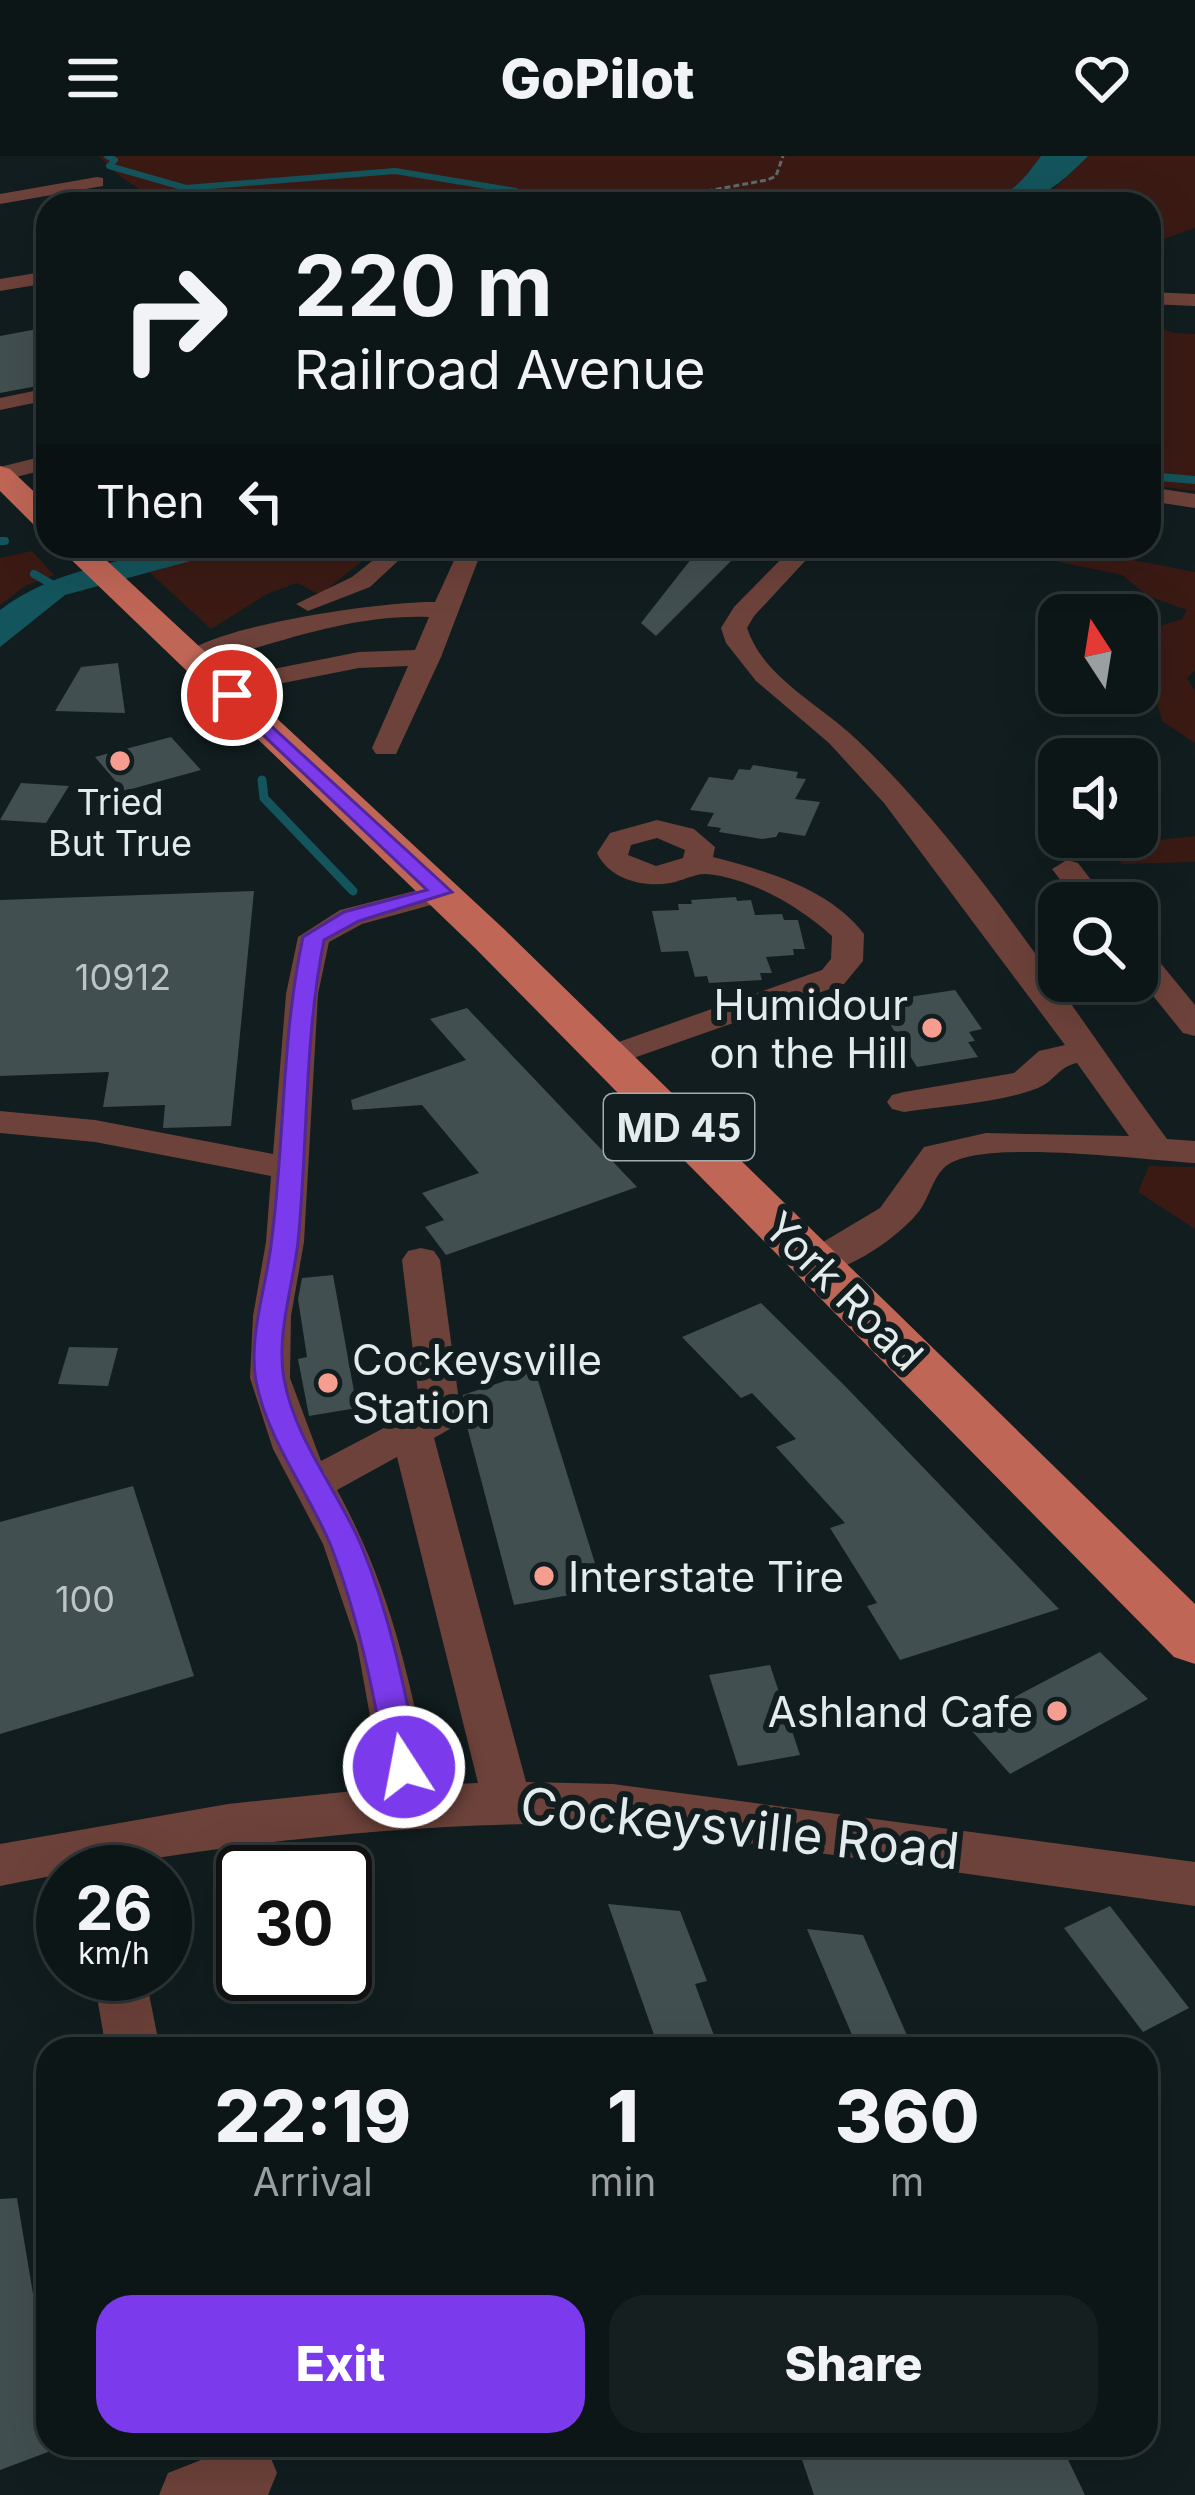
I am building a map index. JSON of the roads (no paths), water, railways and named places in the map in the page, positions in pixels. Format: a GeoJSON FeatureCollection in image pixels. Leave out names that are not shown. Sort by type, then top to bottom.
{"type":"FeatureCollection","features":[{"type":"Feature","properties":{"kind":"main road"},"geometry":{"type":"LineString","coordinates":[[0,474],[36,509]]}},
{"type":"Feature","properties":{"kind":"main road","name":"York Road"},"geometry":{"type":"LineString","coordinates":[[85,558],[442,892],[816,1263],[1185,1619]]}},
{"type":"Feature","properties":{"kind":"street"},"geometry":{"type":"LineString","coordinates":[[0,174],[29,194]]}},
{"type":"Feature","properties":{"kind":"street"},"geometry":{"type":"LineString","coordinates":[[40,192],[97,182]]}},
{"type":"Feature","properties":{"kind":"street"},"geometry":{"type":"LineString","coordinates":[[0,199],[36,193]]}},
{"type":"Feature","properties":{"kind":"street"},"geometry":{"type":"LineString","coordinates":[[0,285],[36,279]]}},
{"type":"Feature","properties":{"kind":"street"},"geometry":{"type":"LineString","coordinates":[[1161,299],[1195,300]]}},
{"type":"Feature","properties":{"kind":"street"},"geometry":{"type":"LineString","coordinates":[[0,387],[36,380]]}},
{"type":"Feature","properties":{"kind":"street"},"geometry":{"type":"LineString","coordinates":[[0,404],[36,396]]}},
{"type":"Feature","properties":{"kind":"street"},"geometry":{"type":"LineString","coordinates":[[0,474],[36,465]]}},
{"type":"Feature","properties":{"kind":"street"},"geometry":{"type":"LineString","coordinates":[[1161,496],[1195,501]]}},
{"type":"Feature","properties":{"kind":"street"},"geometry":{"type":"LineString","coordinates":[[266,633],[268,621],[361,582],[388,558]]}},
{"type":"Feature","properties":{"kind":"street"},"geometry":{"type":"LineString","coordinates":[[386,748],[467,558]]}},
{"type":"Feature","properties":{"kind":"street"},"geometry":{"type":"LineString","coordinates":[[795,558],[742,612],[734,628],[742,654],[836,734],[900,805],[1157,1150]]}},
{"type":"Feature","properties":{"kind":"street"},"geometry":{"type":"LineString","coordinates":[[208,673],[266,633],[385,607],[446,610]]}},
{"type":"Feature","properties":{"kind":"street"},"geometry":{"type":"LineString","coordinates":[[208,673],[428,657]]}},
{"type":"Feature","properties":{"kind":"street"},"geometry":{"type":"LineString","coordinates":[[608,1057],[801,991],[833,977],[848,961],[848,934],[826,912],[767,880],[697,862]]}},
{"type":"Feature","properties":{"kind":"street"},"geometry":{"type":"LineString","coordinates":[[1067,869],[1077,882]]}},
{"type":"Feature","properties":{"kind":"street"},"geometry":{"type":"LineString","coordinates":[[411,1808],[380,1644],[345,1544],[285,1430],[270,1378],[302,994],[314,937],[352,917],[442,892]]}},
{"type":"Feature","properties":{"kind":"street"},"geometry":{"type":"LineString","coordinates":[[1158,981],[1195,1026]]}},
{"type":"Feature","properties":{"kind":"street"},"geometry":{"type":"LineString","coordinates":[[904,1102],[1023,1082],[1036,1076],[1051,1058],[1084,1051]]}},
{"type":"Feature","properties":{"kind":"street"},"geometry":{"type":"LineString","coordinates":[[0,1122],[95,1131],[288,1168]]}},
{"type":"Feature","properties":{"kind":"street"},"geometry":{"type":"LineString","coordinates":[[816,1263],[899,1212],[922,1169],[947,1150],[993,1143],[1195,1152]]}},
{"type":"Feature","properties":{"kind":"street"},"geometry":{"type":"LineString","coordinates":[[312,1484],[441,1417],[421,1261]]}},
{"type":"Feature","properties":{"kind":"street"},"geometry":{"type":"LineString","coordinates":[[412,1432],[507,1801]]}},
{"type":"Feature","properties":{"kind":"street","name":"Cockeysville Road"},"geometry":{"type":"LineString","coordinates":[[187,1845],[411,1808],[507,1801],[613,1804],[1195,1884]]}},
{"type":"Feature","properties":{"kind":"street","name":"Cockeysville Road"},"geometry":{"type":"LineString","coordinates":[[0,1865],[36,1863]]}},
{"type":"Feature","properties":{"kind":"street"},"geometry":{"type":"LineString","coordinates":[[123,2001],[131,2037]]}},
{"type":"Feature","properties":{"kind":"water"},"geometry":{"type":"Polygon","coordinates":[[[1041,156],[1088,156],[1045,192],[1007,192],[1041,156]]]}},
{"type":"Feature","properties":{"kind":"water"},"geometry":{"type":"Polygon","coordinates":[[[131,558],[202,558],[65,595],[0,647],[0,610],[41,586],[131,558]]]}},
{"type":"Feature","properties":{"kind":"waterway"},"geometry":{"type":"LineString","coordinates":[[107,156],[115,160],[109,166],[186,188],[395,171],[516,192]]}},
{"type":"Feature","properties":{"kind":"waterway"},"geometry":{"type":"LineString","coordinates":[[1161,477],[1195,480]]}},
{"type":"Feature","properties":{"kind":"waterway"},"geometry":{"type":"LineString","coordinates":[[0,541],[5,541]]}},
{"type":"Feature","properties":{"kind":"waterway"},"geometry":{"type":"LineString","coordinates":[[34,574],[55,586]]}},
{"type":"Feature","properties":{"kind":"waterway"},"geometry":{"type":"LineString","coordinates":[[262,780],[264,798],[353,891]]}},
{"type":"Feature","properties":{"kind":"place","name":"Tried But True"},"geometry":{"type":"Point","coordinates":[120,761]}},
{"type":"Feature","properties":{"kind":"place","name":"Humidour on the Hill"},"geometry":{"type":"Point","coordinates":[932,1028]}},
{"type":"Feature","properties":{"kind":"place","name":"Cockeysville Station"},"geometry":{"type":"Point","coordinates":[328,1383]}},
{"type":"Feature","properties":{"kind":"place","name":"Interstate Tire"},"geometry":{"type":"Point","coordinates":[544,1576]}},
{"type":"Feature","properties":{"kind":"place","name":"Ashland Cafe"},"geometry":{"type":"Point","coordinates":[1057,1711]}}]}
